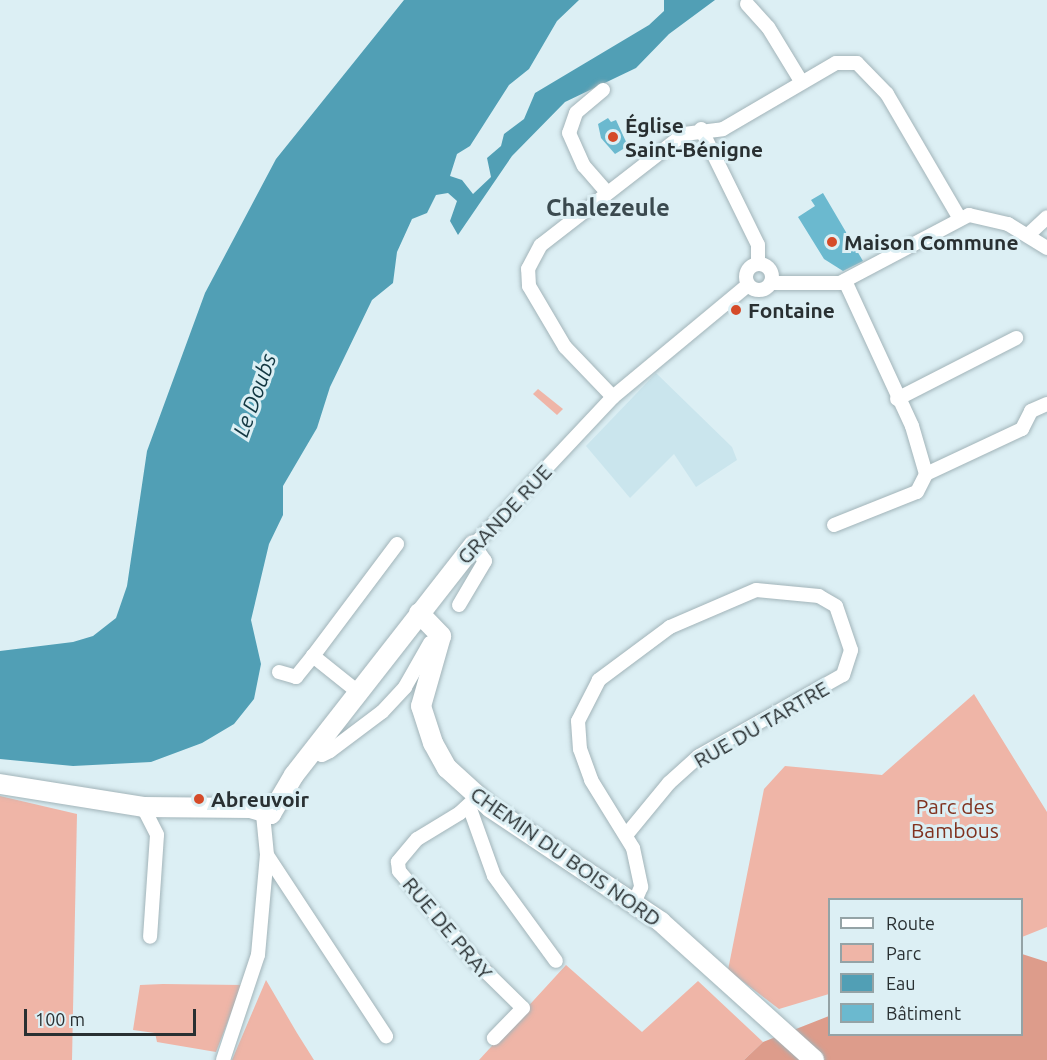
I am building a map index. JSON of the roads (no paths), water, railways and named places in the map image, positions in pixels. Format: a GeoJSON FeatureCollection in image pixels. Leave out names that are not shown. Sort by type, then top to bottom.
{"type":"FeatureCollection","features":[{"type":"Feature","properties":{"kind":"street"},"geometry":{"type":"LineString","coordinates":[[747,4],[768,27],[801,81]]}},
{"type":"Feature","properties":{"kind":"street"},"geometry":{"type":"LineString","coordinates":[[613,397],[565,347],[529,286],[528,269],[541,244],[667,144],[701,129],[723,129],[801,81],[836,63],[857,63],[872,74],[959,217]]}},
{"type":"Feature","properties":{"kind":"street"},"geometry":{"type":"LineString","coordinates":[[603,90],[576,113],[569,133],[584,166],[607,192]]}},
{"type":"Feature","properties":{"kind":"street"},"geometry":{"type":"LineString","coordinates":[[701,129],[758,244],[758,264]]}},
{"type":"Feature","properties":{"kind":"street"},"geometry":{"type":"LineString","coordinates":[[758,264],[746,273],[748,285],[760,290],[771,283],[845,281],[959,217],[979,214],[1030,233],[1047,248]]}},
{"type":"Feature","properties":{"kind":"street"},"geometry":{"type":"LineString","coordinates":[[1030,233],[1047,217]]}},
{"type":"Feature","properties":{"kind":"street"},"geometry":{"type":"LineString","coordinates":[[758,264],[770,270],[771,283]]}},
{"type":"Feature","properties":{"kind":"street"},"geometry":{"type":"LineString","coordinates":[[845,281],[897,399],[912,426],[926,474]]}},
{"type":"Feature","properties":{"kind":"street","name":"GRANDE RUE"},"geometry":{"type":"LineString","coordinates":[[267,806],[294,775],[474,545],[613,397],[748,285]]}},
{"type":"Feature","properties":{"kind":"street"},"geometry":{"type":"LineString","coordinates":[[897,399],[1016,338]]}},
{"type":"Feature","properties":{"kind":"street"},"geometry":{"type":"LineString","coordinates":[[834,525],[917,492],[926,474],[1022,429],[1031,411],[1047,404]]}},
{"type":"Feature","properties":{"kind":"street"},"geometry":{"type":"LineString","coordinates":[[279,672],[296,677],[397,544]]}},
{"type":"Feature","properties":{"kind":"street"},"geometry":{"type":"LineString","coordinates":[[459,605],[485,561],[474,545]]}},
{"type":"Feature","properties":{"kind":"street","name":"RUE DU TARTRE"},"geometry":{"type":"LineString","coordinates":[[627,834],[663,790],[699,756],[843,675],[851,650],[836,606],[819,596],[756,590],[670,627],[603,675],[578,721],[580,749],[591,780],[627,834],[641,876],[633,906]]}},
{"type":"Feature","properties":{"kind":"street","name":"CHEMIN DU BOIS NORD"},"geometry":{"type":"LineString","coordinates":[[419,613],[441,636],[422,697],[428,731],[447,768],[473,801],[661,922],[814,1060]]}},
{"type":"Feature","properties":{"kind":"street"},"geometry":{"type":"LineString","coordinates":[[312,752],[322,755],[382,712],[405,687],[430,643]]}},
{"type":"Feature","properties":{"kind":"street"},"geometry":{"type":"LineString","coordinates":[[313,656],[358,692]]}},
{"type":"Feature","properties":{"kind":"street"},"geometry":{"type":"LineString","coordinates":[[0,784],[143,807],[267,806],[267,848],[258,955],[224,1058],[238,1060]]}},
{"type":"Feature","properties":{"kind":"street"},"geometry":{"type":"LineString","coordinates":[[473,801],[494,876],[556,961]]}},
{"type":"Feature","properties":{"kind":"street","name":"RUE DE PRAY"},"geometry":{"type":"LineString","coordinates":[[473,801],[417,839],[398,862],[399,871],[475,961],[523,1008],[494,1038]]}},
{"type":"Feature","properties":{"kind":"street"},"geometry":{"type":"LineString","coordinates":[[143,807],[157,835],[150,937]]}},
{"type":"Feature","properties":{"kind":"street"},"geometry":{"type":"LineString","coordinates":[[267,848],[386,1036]]}},
{"type":"Feature","properties":{"kind":"water","name":"Le Doubs"},"geometry":{"type":"Polygon","coordinates":[[[404,0],[579,0],[557,21],[529,69],[509,85],[470,146],[457,154],[450,176],[462,180],[473,194],[491,177],[487,158],[501,146],[504,134],[524,119],[535,93],[649,25],[664,11],[664,0],[715,0],[669,34],[636,68],[565,102],[512,156],[458,235],[450,221],[457,201],[448,193],[436,195],[427,213],[412,219],[397,252],[393,283],[372,300],[330,387],[317,428],[283,486],[283,515],[269,544],[251,620],[261,664],[254,699],[234,724],[202,743],[151,762],[73,766],[0,759],[0,651],[73,642],[93,636],[116,618],[127,586],[147,451],[205,293],[276,159],[404,0]]]}},
{"type":"Feature","properties":{"kind":"place","name":"Église Saint-Bénigne"},"geometry":{"type":"Point","coordinates":[613,137]}},
{"type":"Feature","properties":{"kind":"place","name":"Maison Commune"},"geometry":{"type":"Point","coordinates":[832,242]}},
{"type":"Feature","properties":{"kind":"place","name":"Fontaine"},"geometry":{"type":"Point","coordinates":[736,310]}},
{"type":"Feature","properties":{"kind":"place","name":"Abreuvoir"},"geometry":{"type":"Point","coordinates":[199,799]}},
{"type":"Feature","properties":{"kind":"district","name":"Chalezeule"},"geometry":{"type":"Point","coordinates":[608,208]}},
{"type":"Feature","properties":{"kind":"park label","name":"Parc des Bambous"},"geometry":{"type":"Point","coordinates":[955,818]}}]}
